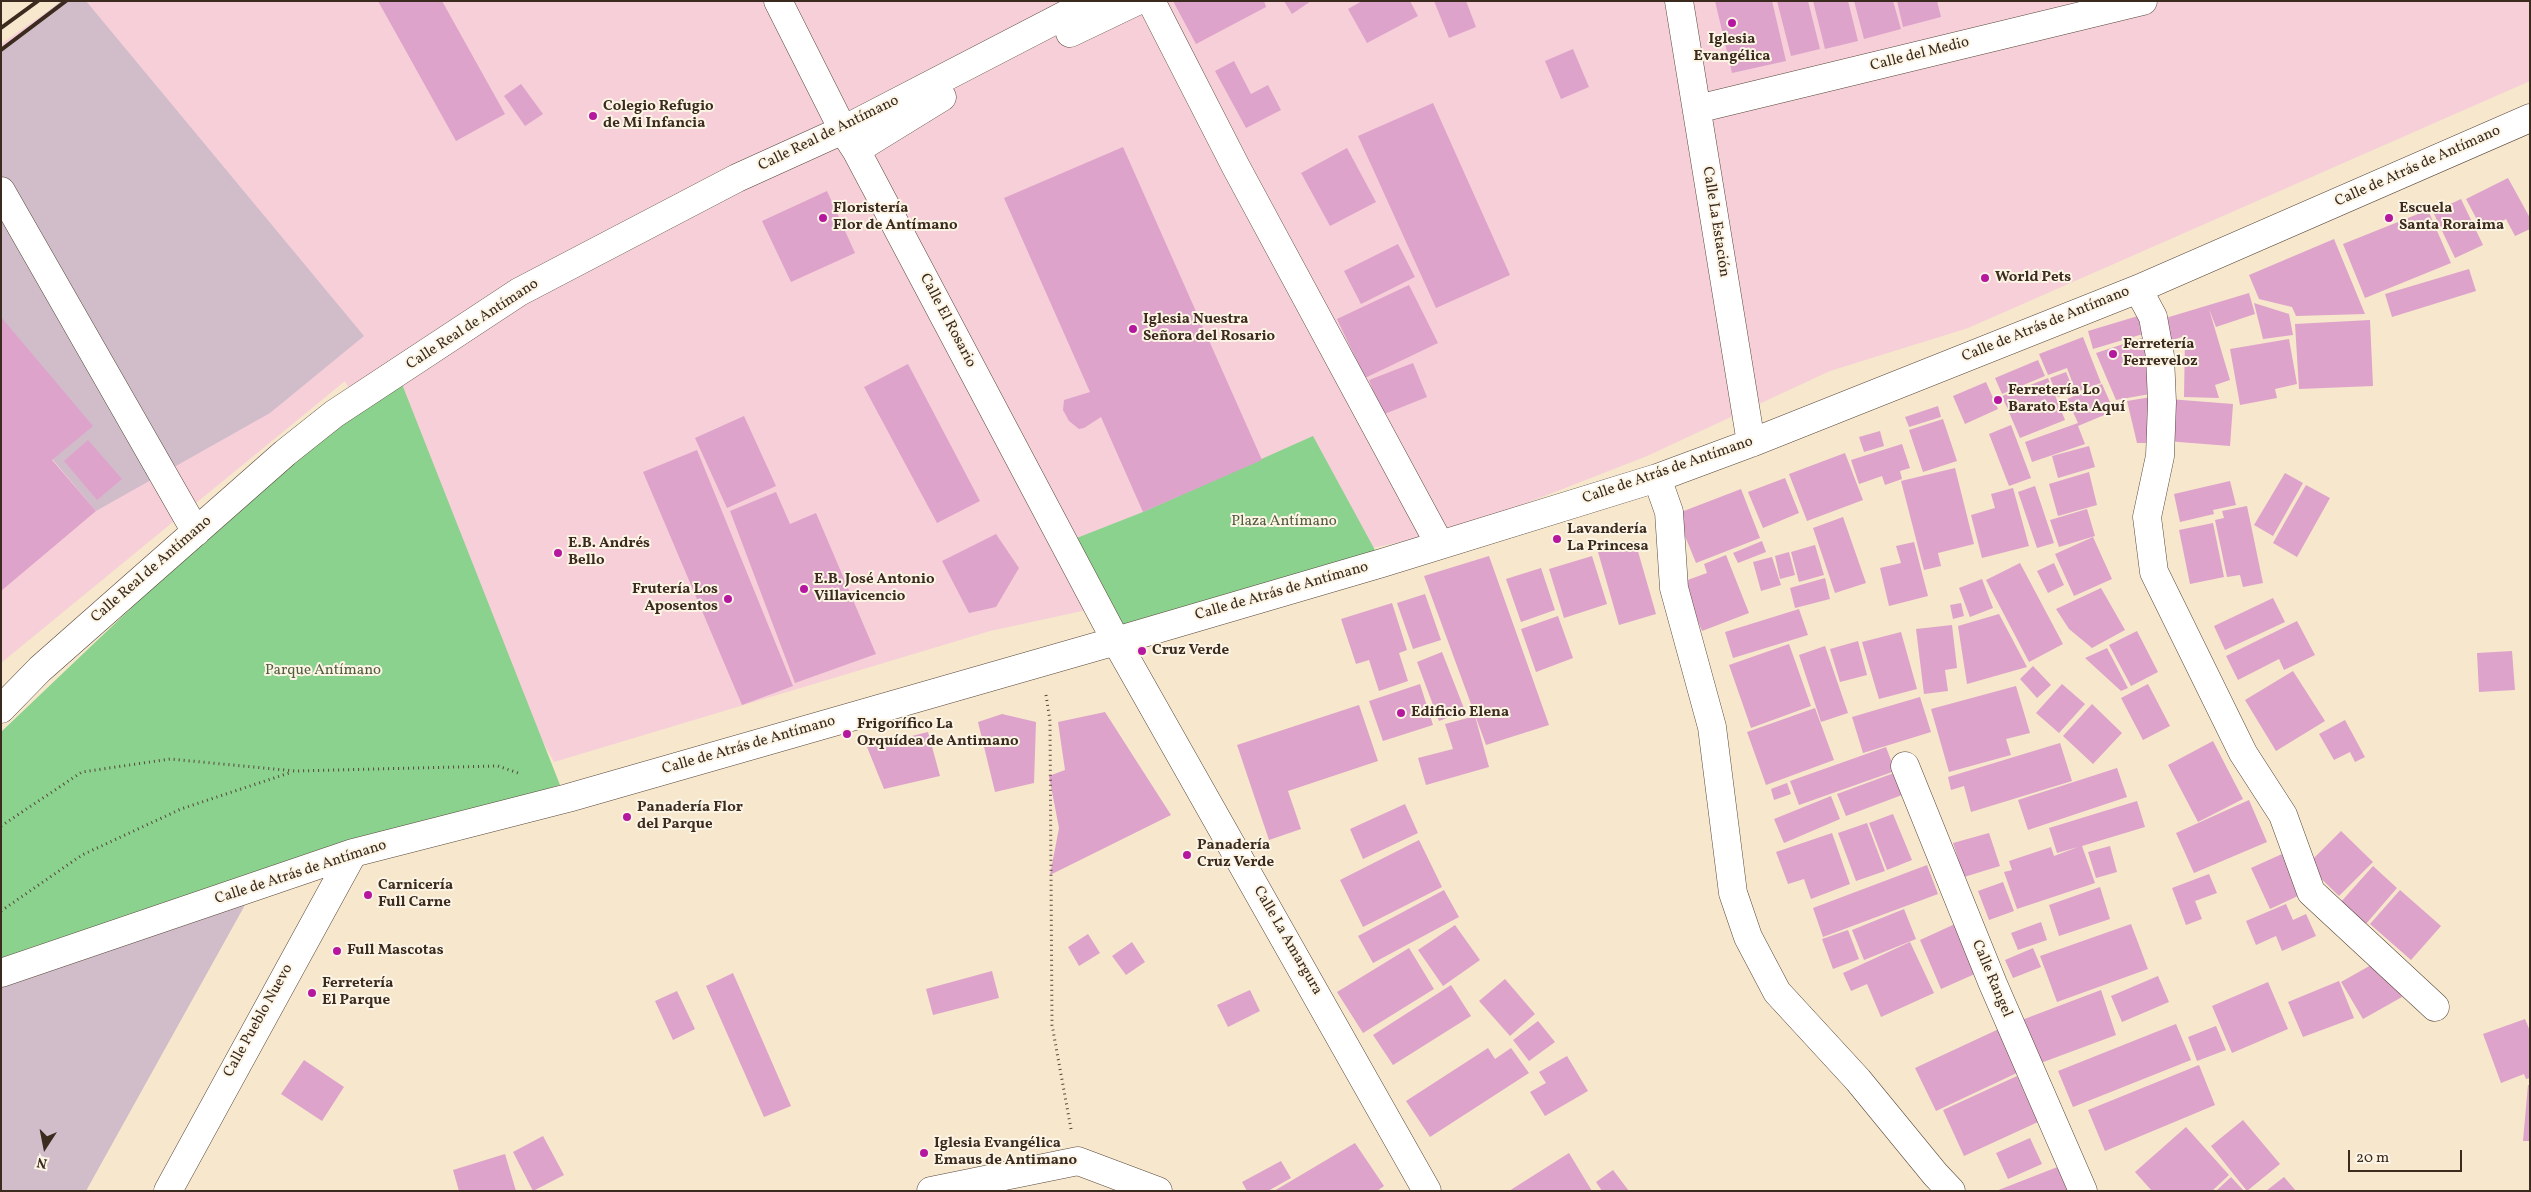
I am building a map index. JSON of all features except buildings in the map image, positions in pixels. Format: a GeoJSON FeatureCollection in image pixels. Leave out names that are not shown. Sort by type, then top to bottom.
{"type":"FeatureCollection","features":[{"type":"Feature","properties":{"kind":"street","name":"Calle El Rosario"},"geometry":{"type":"LineString","coordinates":[[778,1],[1116,641]]}},
{"type":"Feature","properties":{"kind":"street","name":"Calle Real de Antímano"},"geometry":{"type":"LineString","coordinates":[[1,709],[40,669],[334,414],[519,292],[737,178],[850,140],[1092,1]]}},
{"type":"Feature","properties":{"kind":"street"},"geometry":{"type":"LineString","coordinates":[[850,140],[970,80],[1136,1]]}},
{"type":"Feature","properties":{"kind":"street"},"geometry":{"type":"LineString","coordinates":[[1151,1],[1241,176],[1440,545]]}},
{"type":"Feature","properties":{"kind":"street","name":"Calle La Estación"},"geometry":{"type":"LineString","coordinates":[[1679,1],[1751,443]]}},
{"type":"Feature","properties":{"kind":"street","name":"Calle del Medio"},"geometry":{"type":"LineString","coordinates":[[1697,109],[2143,1]]}},
{"type":"Feature","properties":{"kind":"street","name":"Calle de Atrás de Antímano"},"geometry":{"type":"LineString","coordinates":[[1,973],[353,853],[578,795],[1116,641],[1440,545],[1657,478],[1751,443],[2138,289],[2530,118]]}},
{"type":"Feature","properties":{"kind":"street"},"geometry":{"type":"LineString","coordinates":[[1,190],[196,532]]}},
{"type":"Feature","properties":{"kind":"street"},"geometry":{"type":"LineString","coordinates":[[2138,289],[2153,317],[2160,356],[2160,456],[2147,517],[2154,572],[2243,753],[2283,816],[2311,892],[2434,1007]]}},
{"type":"Feature","properties":{"kind":"street"},"geometry":{"type":"LineString","coordinates":[[1657,478],[1669,512],[1674,588],[1712,727],[1733,893],[1748,937],[1776,992],[1858,1080],[1951,1191]]}},
{"type":"Feature","properties":{"kind":"street","name":"Calle La Amargura"},"geometry":{"type":"LineString","coordinates":[[1116,641],[1427,1191]]}},
{"type":"Feature","properties":{"kind":"street","name":"Calle Rangel"},"geometry":{"type":"LineString","coordinates":[[1904,766],[1993,984],[2083,1191]]}},
{"type":"Feature","properties":{"kind":"street","name":"Calle Pueblo Nuevo"},"geometry":{"type":"LineString","coordinates":[[168,1191],[353,853]]}},
{"type":"Feature","properties":{"kind":"street"},"geometry":{"type":"LineString","coordinates":[[931,1191],[979,1186],[1078,1162],[1158,1191]]}},
{"type":"Feature","properties":{"kind":"path"},"geometry":{"type":"LineString","coordinates":[[1042,662],[1050,721],[1052,1025],[1078,1162]]}},
{"type":"Feature","properties":{"kind":"path"},"geometry":{"type":"LineString","coordinates":[[1,826],[82,772],[170,758],[295,771],[498,766],[524,774]]}},
{"type":"Feature","properties":{"kind":"path"},"geometry":{"type":"LineString","coordinates":[[1,911],[82,855],[181,809],[295,771]]}},
{"type":"Feature","properties":{"kind":"shaded area"},"geometry":{"type":"Polygon","coordinates":[[[61,1],[86,1],[364,336],[270,413],[96,511],[27,429],[1,390],[1,50],[61,1]]]}},
{"type":"Feature","properties":{"kind":"shaded area"},"geometry":{"type":"Polygon","coordinates":[[[62,1],[2530,1],[2530,81],[1968,328],[1830,371],[1647,456],[1460,529],[990,631],[554,762],[345,381],[1,663],[1,44],[62,1]]]}},
{"type":"Feature","properties":{"kind":"shaded area"},"geometry":{"type":"Polygon","coordinates":[[[255,887],[86,1191],[1,1191],[1,973],[255,887]]]}},
{"type":"Feature","properties":{"kind":"green space","name":"Parque Antímano"},"geometry":{"type":"Polygon","coordinates":[[[398,374],[560,785],[350,848],[1,971],[1,732],[296,451],[398,374]]]}},
{"type":"Feature","properties":{"kind":"green space","name":"Plaza Antímano"},"geometry":{"type":"Polygon","coordinates":[[[1313,436],[1382,563],[1116,641],[1064,543],[1143,512],[1313,436]]]}},
{"type":"Feature","properties":{"kind":"railway"},"geometry":{"type":"LineString","coordinates":[[1,28],[38,1]]}},
{"type":"Feature","properties":{"kind":"railway"},"geometry":{"type":"LineString","coordinates":[[1,50],[66,1]]}},
{"type":"Feature","properties":{"kind":"place","name":"Iglesia Evangélica"},"geometry":{"type":"Point","coordinates":[1732,23]}},
{"type":"Feature","properties":{"kind":"place","name":"Colegio Refugio de Mi Infancia"},"geometry":{"type":"Point","coordinates":[593,116]}},
{"type":"Feature","properties":{"kind":"place","name":"Floristería Flor de Antímano"},"geometry":{"type":"Point","coordinates":[823,218]}},
{"type":"Feature","properties":{"kind":"place","name":"Escuela Santa Roraima"},"geometry":{"type":"Point","coordinates":[2389,218]}},
{"type":"Feature","properties":{"kind":"place","name":"World Pets"},"geometry":{"type":"Point","coordinates":[1985,278]}},
{"type":"Feature","properties":{"kind":"place","name":"Iglesia Nuestra Señora del Rosario"},"geometry":{"type":"Point","coordinates":[1133,329]}},
{"type":"Feature","properties":{"kind":"place","name":"Ferretería Ferreveloz"},"geometry":{"type":"Point","coordinates":[2113,354]}},
{"type":"Feature","properties":{"kind":"place","name":"Ferretería Lo Barato Esta Aquí"},"geometry":{"type":"Point","coordinates":[1998,400]}},
{"type":"Feature","properties":{"kind":"place","name":"Lavandería La Princesa"},"geometry":{"type":"Point","coordinates":[1557,539]}},
{"type":"Feature","properties":{"kind":"place","name":"E.B. Andrés Bello"},"geometry":{"type":"Point","coordinates":[558,553]}},
{"type":"Feature","properties":{"kind":"place","name":"E.B. José Antonio Villavicencio"},"geometry":{"type":"Point","coordinates":[804,589]}},
{"type":"Feature","properties":{"kind":"place","name":"Frutería Los Aposentos"},"geometry":{"type":"Point","coordinates":[728,599]}},
{"type":"Feature","properties":{"kind":"place","name":"Cruz Verde"},"geometry":{"type":"Point","coordinates":[1142,651]}},
{"type":"Feature","properties":{"kind":"place","name":"Edificio Elena"},"geometry":{"type":"Point","coordinates":[1401,713]}},
{"type":"Feature","properties":{"kind":"place","name":"Frigorífico La Orquídea de Antimano"},"geometry":{"type":"Point","coordinates":[847,734]}},
{"type":"Feature","properties":{"kind":"place","name":"Panadería Flor del Parque"},"geometry":{"type":"Point","coordinates":[627,817]}},
{"type":"Feature","properties":{"kind":"place","name":"Panadería Cruz Verde"},"geometry":{"type":"Point","coordinates":[1187,855]}},
{"type":"Feature","properties":{"kind":"place","name":"Carnicería Full Carne"},"geometry":{"type":"Point","coordinates":[368,895]}},
{"type":"Feature","properties":{"kind":"place","name":"Full Mascotas"},"geometry":{"type":"Point","coordinates":[337,951]}},
{"type":"Feature","properties":{"kind":"place","name":"Ferretería El Parque"},"geometry":{"type":"Point","coordinates":[312,993]}},
{"type":"Feature","properties":{"kind":"place","name":"Iglesia Evangélica Emaus de Antimano"},"geometry":{"type":"Point","coordinates":[924,1153]}}]}
